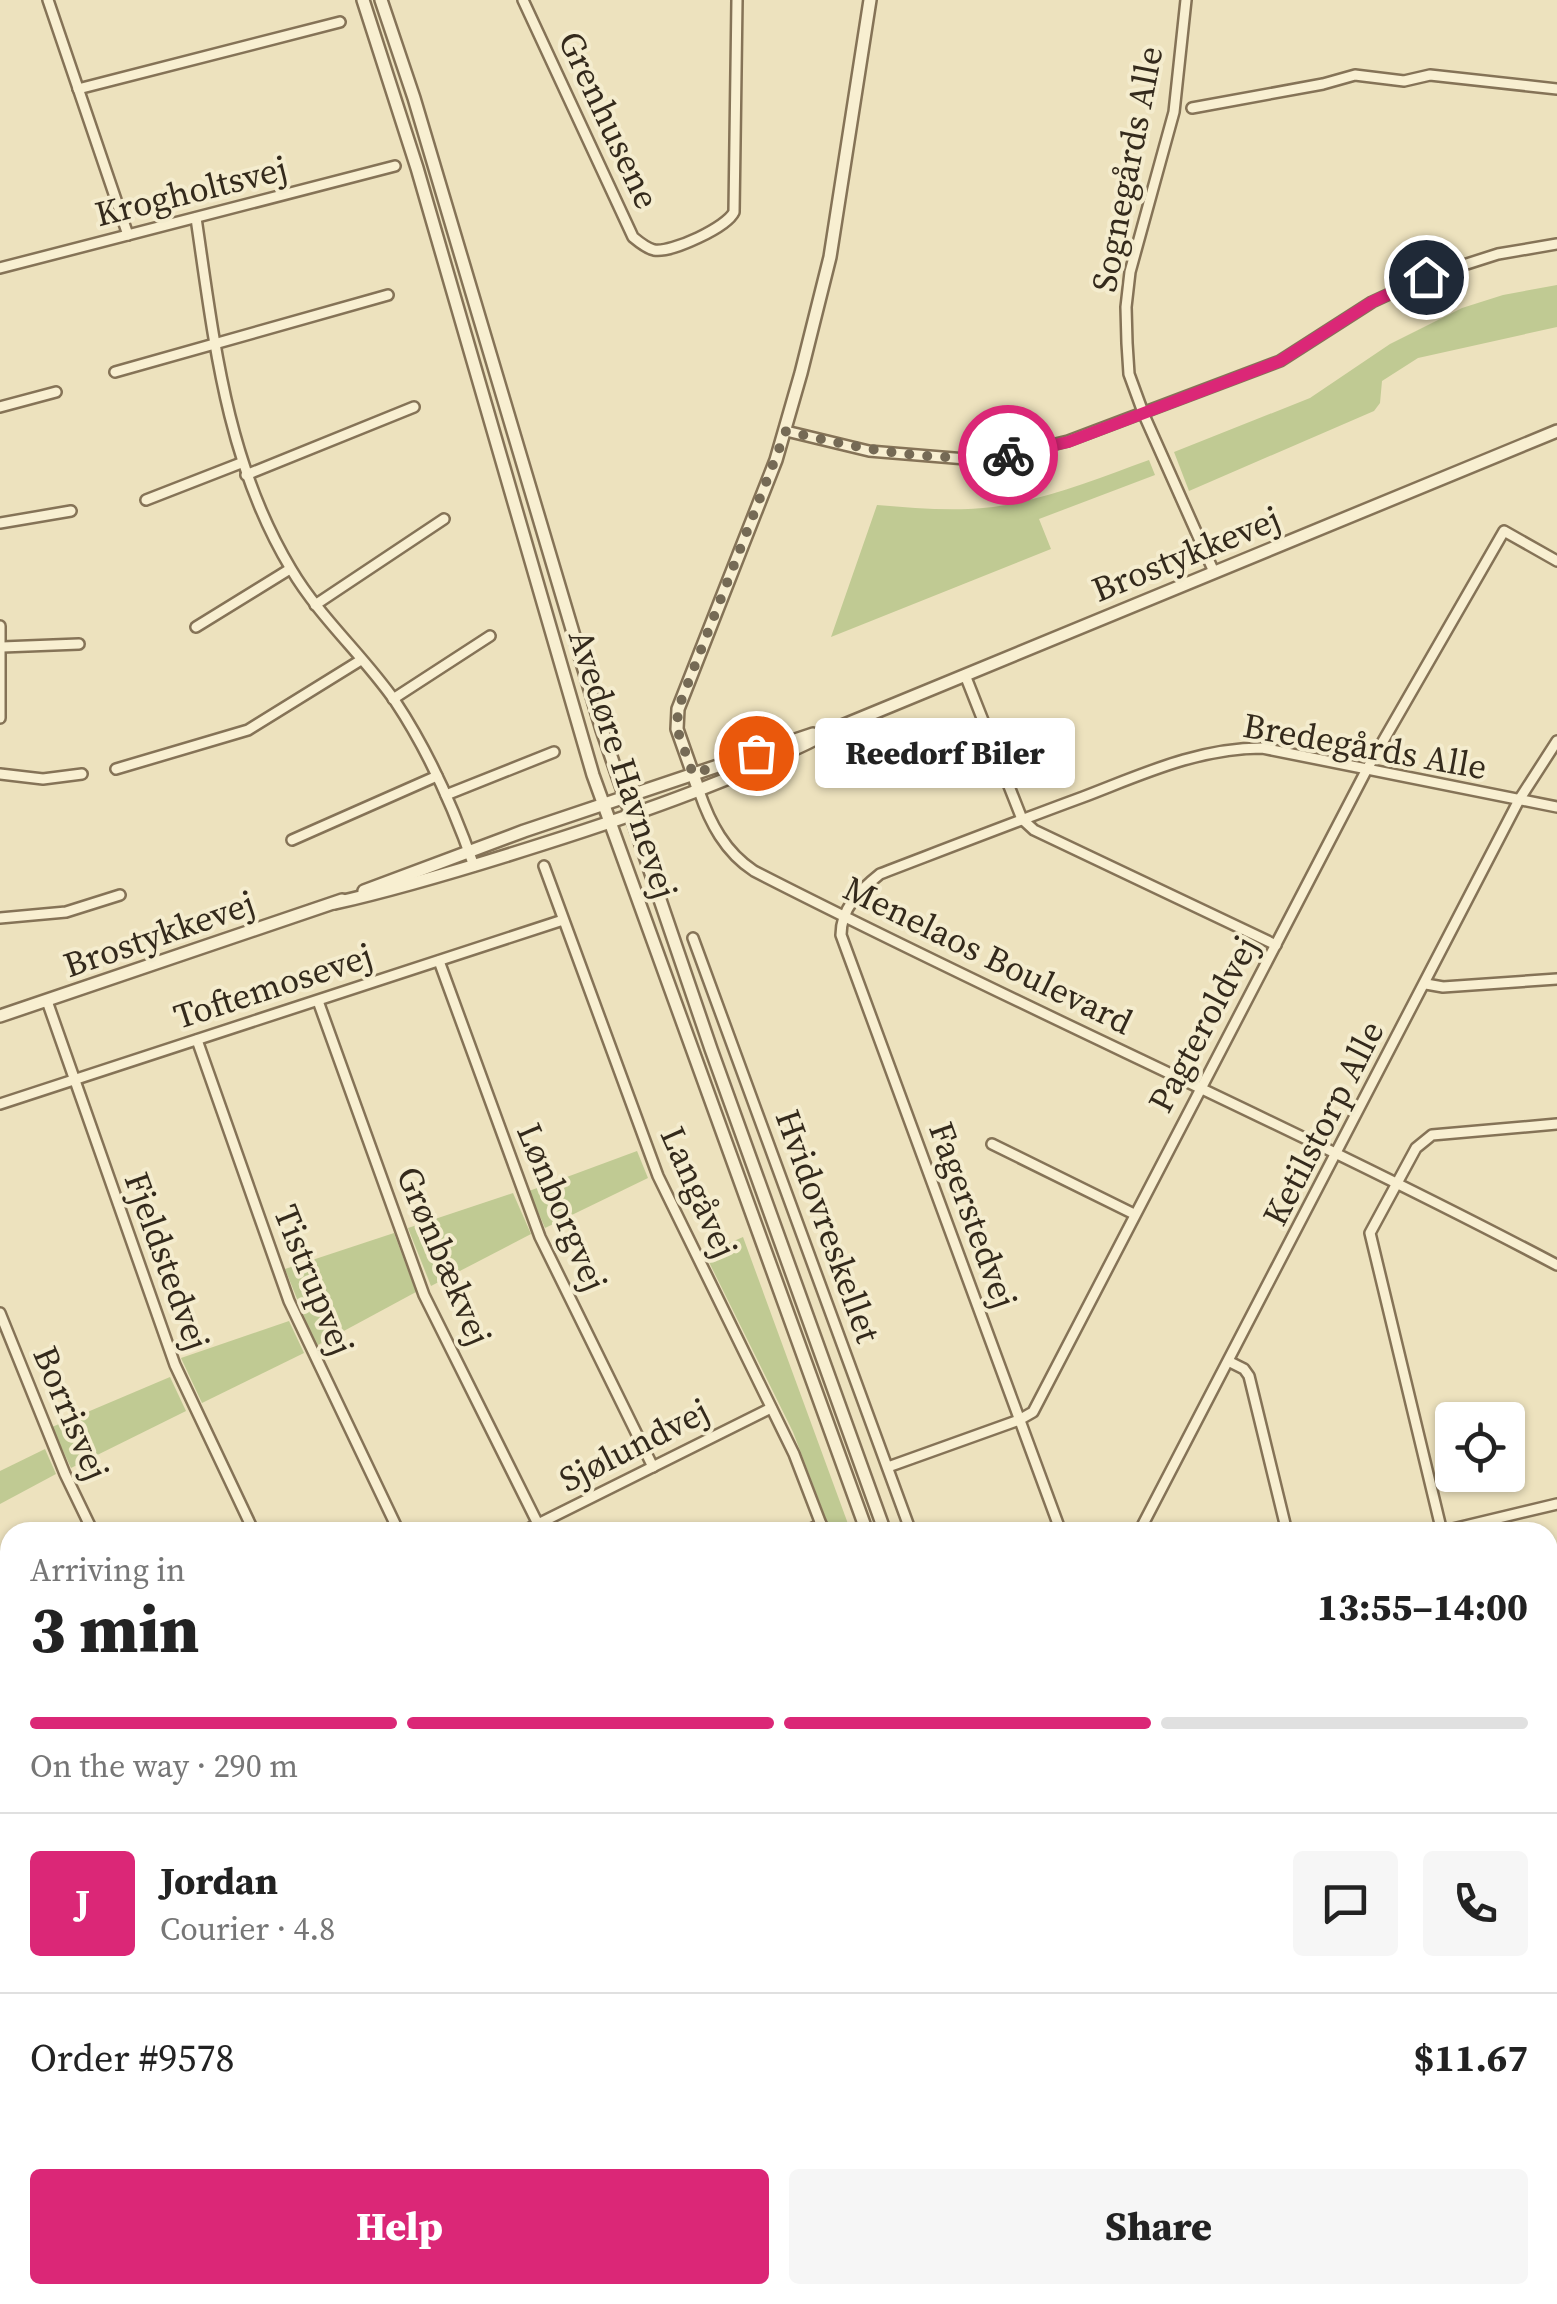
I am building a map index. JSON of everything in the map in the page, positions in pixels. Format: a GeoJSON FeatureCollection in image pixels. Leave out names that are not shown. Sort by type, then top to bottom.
{"type":"FeatureCollection","features":[{"type":"Feature","properties":{"kind":"street"},"geometry":{"type":"LineString","coordinates":[[48,0],[128,235]]}},
{"type":"Feature","properties":{"kind":"street","name":"Avedøre Havnevej"},"geometry":{"type":"LineString","coordinates":[[363,0],[417,168],[603,804],[864,1522]]}},
{"type":"Feature","properties":{"kind":"street","name":"Avedøre Havnevej"},"geometry":{"type":"LineString","coordinates":[[381,0],[424,131],[586,680],[711,1050],[882,1522]]}},
{"type":"Feature","properties":{"kind":"street","name":"Grenhusene"},"geometry":{"type":"LineString","coordinates":[[523,0],[633,237],[655,250],[668,250],[728,222],[734,212],[737,0]]}},
{"type":"Feature","properties":{"kind":"street"},"geometry":{"type":"LineString","coordinates":[[698,791],[677,729],[682,691],[741,553],[786,431],[830,258],[870,0]]}},
{"type":"Feature","properties":{"kind":"street","name":"Sognegårds Alle"},"geometry":{"type":"LineString","coordinates":[[1186,0],[1174,112],[1130,272],[1126,307],[1130,374],[1214,572]]}},
{"type":"Feature","properties":{"kind":"street"},"geometry":{"type":"LineString","coordinates":[[78,89],[340,22]]}},
{"type":"Feature","properties":{"kind":"street"},"geometry":{"type":"LineString","coordinates":[[1192,108],[1355,75],[1404,81],[1430,75],[1557,89]]}},
{"type":"Feature","properties":{"kind":"street","name":"Krogholtsvej"},"geometry":{"type":"LineString","coordinates":[[0,268],[395,166]]}},
{"type":"Feature","properties":{"kind":"street"},"geometry":{"type":"LineString","coordinates":[[196,218],[226,410],[246,476],[290,569],[314,605],[393,699],[438,776],[474,866]]}},
{"type":"Feature","properties":{"kind":"street"},"geometry":{"type":"LineString","coordinates":[[786,431],[869,451],[966,459],[1015,454],[1068,442],[1280,361],[1372,302],[1456,265],[1557,244]]}},
{"type":"Feature","properties":{"kind":"street"},"geometry":{"type":"LineString","coordinates":[[115,372],[388,295]]}},
{"type":"Feature","properties":{"kind":"street"},"geometry":{"type":"LineString","coordinates":[[0,407],[56,392]]}},
{"type":"Feature","properties":{"kind":"street"},"geometry":{"type":"LineString","coordinates":[[246,476],[414,407]]}},
{"type":"Feature","properties":{"kind":"street","name":"Brostykkevej"},"geometry":{"type":"LineString","coordinates":[[335,903],[413,885],[698,791],[837,728],[1557,431]]}},
{"type":"Feature","properties":{"kind":"street"},"geometry":{"type":"LineString","coordinates":[[146,500],[241,463]]}},
{"type":"Feature","properties":{"kind":"street"},"geometry":{"type":"LineString","coordinates":[[0,523],[72,511]]}},
{"type":"Feature","properties":{"kind":"street"},"geometry":{"type":"LineString","coordinates":[[314,605],[444,519]]}},
{"type":"Feature","properties":{"kind":"street","name":"Pagteroldvej"},"geometry":{"type":"LineString","coordinates":[[1019,1420],[1033,1412],[1366,769],[1504,531],[1557,561]]}},
{"type":"Feature","properties":{"kind":"street"},"geometry":{"type":"LineString","coordinates":[[196,627],[290,569]]}},
{"type":"Feature","properties":{"kind":"street"},"geometry":{"type":"LineString","coordinates":[[0,626],[0,714]]}},
{"type":"Feature","properties":{"kind":"street"},"geometry":{"type":"LineString","coordinates":[[393,699],[490,636]]}},
{"type":"Feature","properties":{"kind":"street"},"geometry":{"type":"LineString","coordinates":[[2,648],[79,644]]}},
{"type":"Feature","properties":{"kind":"street"},"geometry":{"type":"LineString","coordinates":[[116,770],[248,730],[361,660]]}},
{"type":"Feature","properties":{"kind":"street"},"geometry":{"type":"LineString","coordinates":[[965,675],[1022,820],[1034,830],[1276,945]]}},
{"type":"Feature","properties":{"kind":"street","name":"Brostykkevej"},"geometry":{"type":"LineString","coordinates":[[0,1016],[335,903],[468,850],[837,728]]}},
{"type":"Feature","properties":{"kind":"street","name":"Ketilstorp Alle"},"geometry":{"type":"LineString","coordinates":[[1144,1522],[1519,800],[1557,740]]}},
{"type":"Feature","properties":{"kind":"street","name":"Bredegårds Alle"},"geometry":{"type":"LineString","coordinates":[[844,915],[860,890],[880,874],[1198,754],[1230,748],[1262,748],[1557,807]]}},
{"type":"Feature","properties":{"kind":"street"},"geometry":{"type":"LineString","coordinates":[[446,795],[554,752]]}},
{"type":"Feature","properties":{"kind":"street"},"geometry":{"type":"LineString","coordinates":[[0,774],[44,779],[82,774]]}},
{"type":"Feature","properties":{"kind":"street"},"geometry":{"type":"LineString","coordinates":[[292,840],[438,776]]}},
{"type":"Feature","properties":{"kind":"street","name":"Menelaos Boulevard"},"geometry":{"type":"LineString","coordinates":[[698,791],[725,845],[737,860],[1398,1180],[1557,1264]]}},
{"type":"Feature","properties":{"kind":"street","name":"Langåvej"},"geometry":{"type":"LineString","coordinates":[[544,866],[658,1176],[794,1454],[820,1522]]}},
{"type":"Feature","properties":{"kind":"street"},"geometry":{"type":"LineString","coordinates":[[0,918],[66,912],[120,895]]}},
{"type":"Feature","properties":{"kind":"street","name":"Fagerstedvej"},"geometry":{"type":"LineString","coordinates":[[844,915],[842,936],[1057,1522]]}},
{"type":"Feature","properties":{"kind":"street","name":"Toftemosevej"},"geometry":{"type":"LineString","coordinates":[[0,1104],[562,920]]}},
{"type":"Feature","properties":{"kind":"street","name":"Hvidovreskellet"},"geometry":{"type":"LineString","coordinates":[[693,938],[907,1522]]}},
{"type":"Feature","properties":{"kind":"street","name":"Lønborgvej"},"geometry":{"type":"LineString","coordinates":[[438,961],[540,1237],[653,1468]]}},
{"type":"Feature","properties":{"kind":"street"},"geometry":{"type":"LineString","coordinates":[[1426,984],[1443,987],[1557,978]]}},
{"type":"Feature","properties":{"kind":"street","name":"Grønbækvej"},"geometry":{"type":"LineString","coordinates":[[318,1000],[424,1294],[537,1522]]}},
{"type":"Feature","properties":{"kind":"street","name":"Fjeldstedvej"},"geometry":{"type":"LineString","coordinates":[[47,1001],[174,1365],[249,1522]]}},
{"type":"Feature","properties":{"kind":"street","name":"Tistrupvej"},"geometry":{"type":"LineString","coordinates":[[197,1040],[289,1301],[394,1522]]}},
{"type":"Feature","properties":{"kind":"street"},"geometry":{"type":"LineString","coordinates":[[1439,1522],[1370,1234],[1416,1148],[1432,1136],[1557,1124]]}},
{"type":"Feature","properties":{"kind":"street"},"geometry":{"type":"LineString","coordinates":[[992,1144],[1134,1214]]}},
{"type":"Feature","properties":{"kind":"street","name":"Borrisvej"},"geometry":{"type":"LineString","coordinates":[[0,1313],[88,1522]]}},
{"type":"Feature","properties":{"kind":"street"},"geometry":{"type":"LineString","coordinates":[[1230,1362],[1249,1376],[1285,1522]]}},
{"type":"Feature","properties":{"kind":"street","name":"Sjølundvej"},"geometry":{"type":"LineString","coordinates":[[542,1522],[771,1408]]}},
{"type":"Feature","properties":{"kind":"street"},"geometry":{"type":"LineString","coordinates":[[888,1467],[1019,1420]]}},
{"type":"Feature","properties":{"kind":"street"},"geometry":{"type":"LineString","coordinates":[[1482,1522],[1557,1504]]}},
{"type":"Feature","properties":{"kind":"green space"},"geometry":{"type":"Polygon","coordinates":[[[1557,285],[1557,327],[1418,358],[1382,381],[1380,403],[1374,411],[1189,491],[1174,452],[1310,398],[1390,344],[1462,308],[1557,285]]]}},
{"type":"Feature","properties":{"kind":"green space"},"geometry":{"type":"Polygon","coordinates":[[[1149,460],[1155,475],[1039,519],[1051,549],[831,637],[877,505],[993,507],[1052,494],[1149,460]]]}},
{"type":"Feature","properties":{"kind":"green space"},"geometry":{"type":"Polygon","coordinates":[[[637,1151],[648,1178],[545,1228],[529,1191],[637,1151]]]}},
{"type":"Feature","properties":{"kind":"green space"},"geometry":{"type":"Polygon","coordinates":[[[513,1193],[531,1234],[431,1286],[408,1228],[513,1193]]]}},
{"type":"Feature","properties":{"kind":"green space"},"geometry":{"type":"Polygon","coordinates":[[[394,1233],[416,1292],[316,1346],[285,1269],[394,1233]]]}},
{"type":"Feature","properties":{"kind":"green space"},"geometry":{"type":"Polygon","coordinates":[[[743,1237],[847,1522],[827,1522],[793,1432],[707,1258],[711,1251],[743,1237]]]}},
{"type":"Feature","properties":{"kind":"green space"},"geometry":{"type":"Polygon","coordinates":[[[289,1321],[304,1353],[202,1403],[181,1358],[289,1321]]]}},
{"type":"Feature","properties":{"kind":"green space"},"geometry":{"type":"Polygon","coordinates":[[[170,1377],[186,1411],[71,1468],[52,1427],[170,1377]]]}},
{"type":"Feature","properties":{"kind":"green space"},"geometry":{"type":"Polygon","coordinates":[[[45,1449],[56,1474],[0,1504],[0,1471],[45,1449]]]}},
{"type":"Feature","properties":{"kind":"way so far"},"geometry":{"type":"LineString","coordinates":[[756,753],[693,774],[677,729],[678,709],[786,431],[869,451],[919,457],[966,459],[1008,455]]}},
{"type":"Feature","properties":{"kind":"place","name":"Reedorf Biler"},"geometry":{"type":"Point","coordinates":[756,753]}},
{"type":"Feature","properties":{"kind":"route"},"geometry":{"type":"LineString","coordinates":[[1008,455],[1068,442],[1280,361],[1372,302],[1426,277]]}}]}
